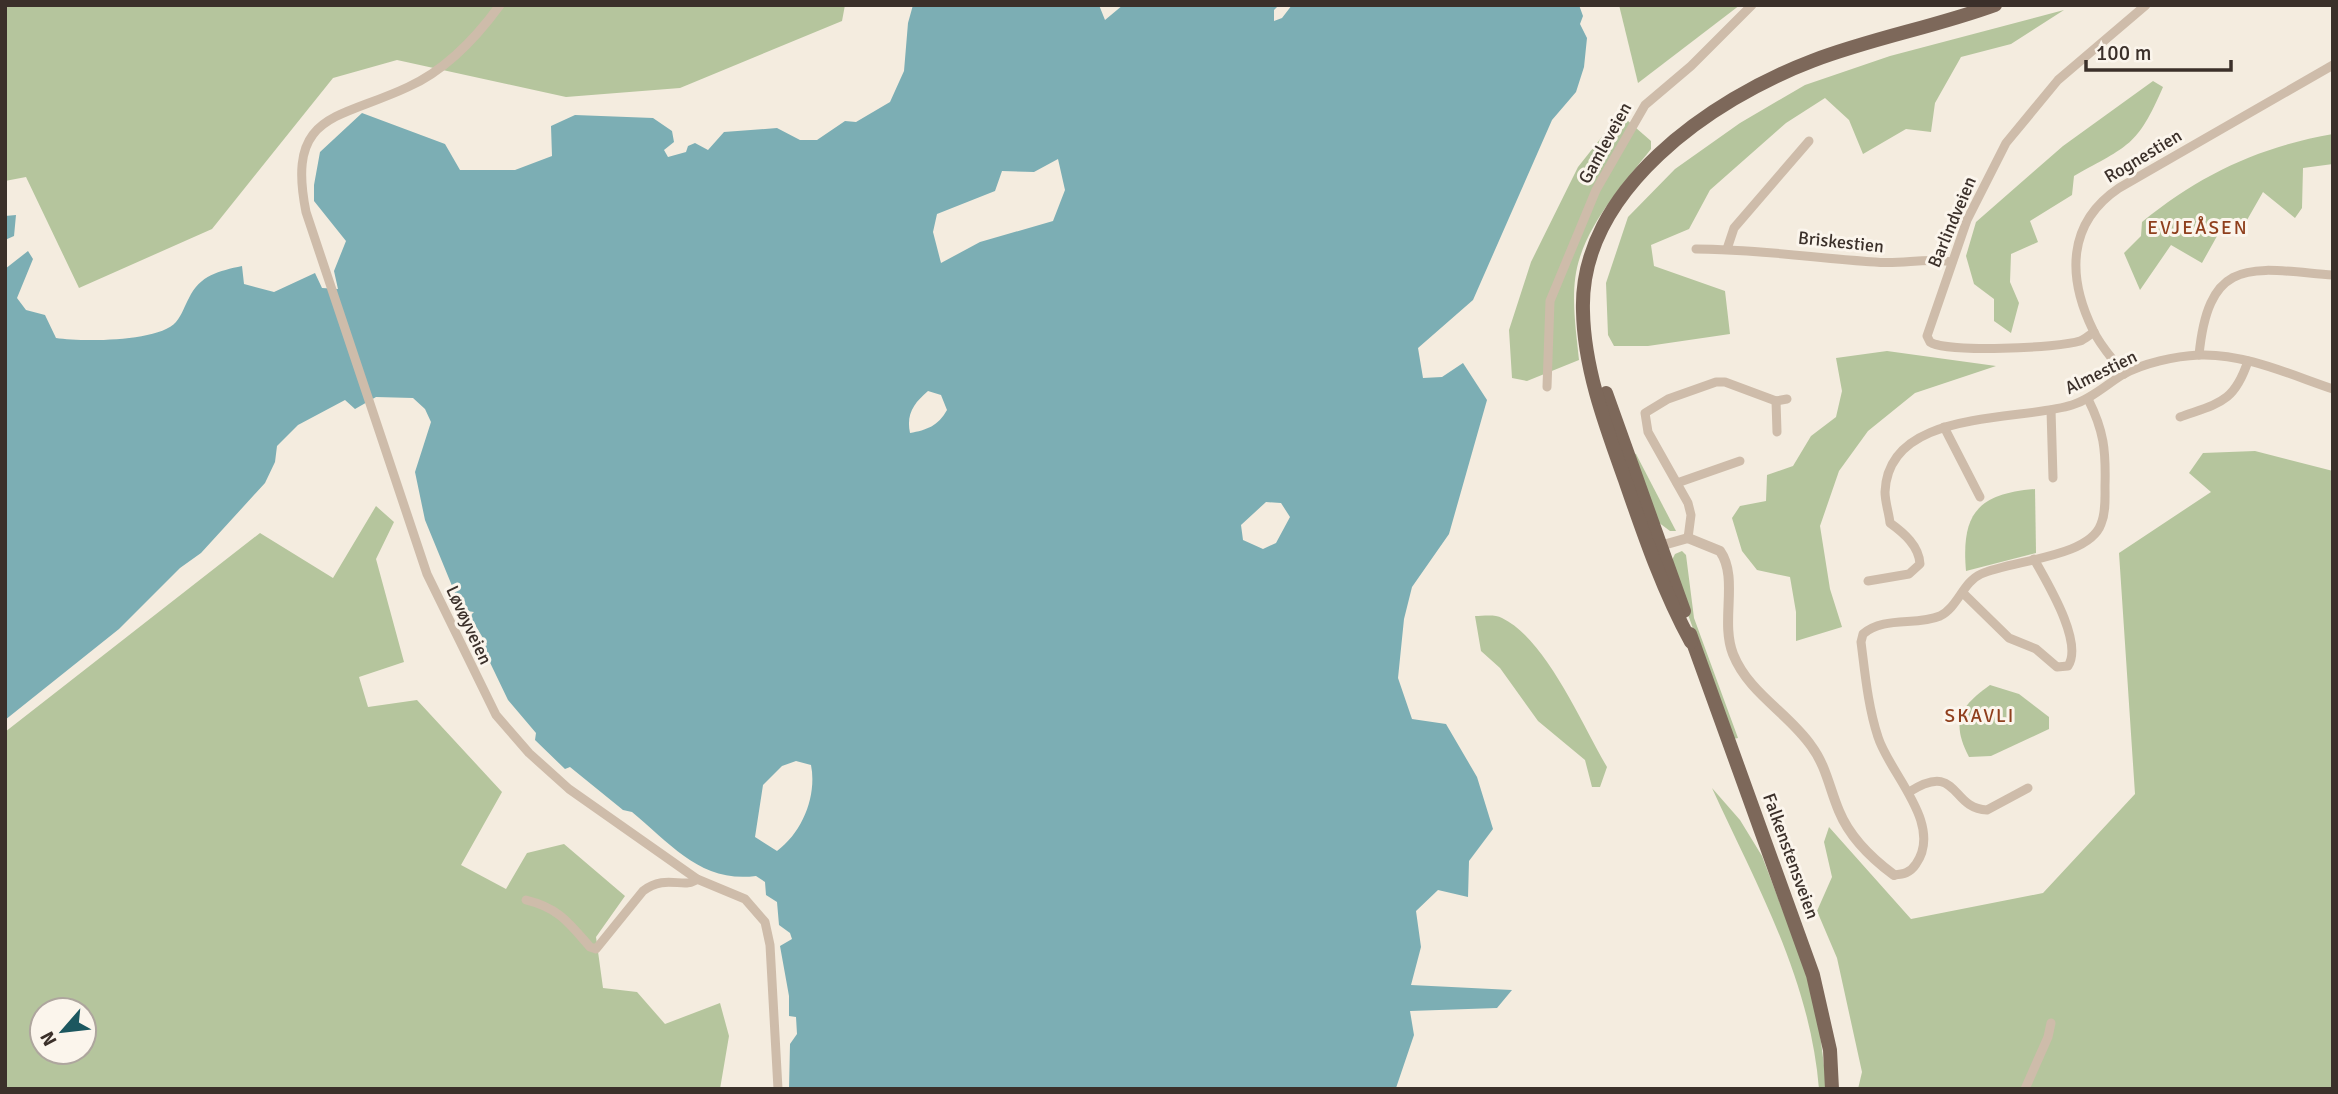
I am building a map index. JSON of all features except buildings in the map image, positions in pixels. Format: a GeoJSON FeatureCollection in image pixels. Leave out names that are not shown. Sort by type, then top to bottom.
{"type":"FeatureCollection","features":[{"type":"Feature","properties":{"kind":"main road","name":"Falkenstensveien"},"geometry":{"type":"LineString","coordinates":[[1832,1089],[1823,1011],[1813,975],[1691,642],[1672,605],[1655,548],[1605,424],[1589,353],[1583,313],[1584,287],[1595,244],[1623,196],[1665,149],[1722,107],[1812,61],[1995,5]]}},
{"type":"Feature","properties":{"kind":"street","name":"Løvøyveien"},"geometry":{"type":"LineString","coordinates":[[500,5],[461,51],[437,71],[409,87],[338,113],[319,127],[308,142],[301,159],[300,182],[306,212],[428,574],[496,715],[529,753],[569,789],[696,879],[745,899],[765,922],[775,1014],[778,1089]]}},
{"type":"Feature","properties":{"kind":"street","name":"Gamleveien"},"geometry":{"type":"LineString","coordinates":[[1547,387],[1550,301],[1596,190],[1645,105],[1690,66],[1752,5]]}},
{"type":"Feature","properties":{"kind":"street","name":"Barlindveien"},"geometry":{"type":"LineString","coordinates":[[2094,332],[2077,342],[2034,346],[1944,348],[1934,345],[1927,336],[1928,326],[1981,189],[2009,138],[2058,80],[2146,5]]}},
{"type":"Feature","properties":{"kind":"street","name":"Rognestien"},"geometry":{"type":"LineString","coordinates":[[2124,374],[2094,332],[2079,288],[2075,252],[2090,214],[2101,200],[2333,65]]}},
{"type":"Feature","properties":{"kind":"street"},"geometry":{"type":"LineString","coordinates":[[1727,249],[1734,228],[1809,141]]}},
{"type":"Feature","properties":{"kind":"street","name":"Briskestien"},"geometry":{"type":"LineString","coordinates":[[1696,249],[1727,249],[1875,262],[1952,262]]}},
{"type":"Feature","properties":{"kind":"street"},"geometry":{"type":"LineString","coordinates":[[2199,355],[2207,312],[2219,288],[2227,281],[2267,268],[2333,275]]}},
{"type":"Feature","properties":{"kind":"street","name":"Almestien"},"geometry":{"type":"LineString","coordinates":[[1868,581],[1909,574],[1920,564],[1907,535],[1891,523],[1885,494],[1887,480],[1906,448],[1944,427],[1974,419],[2052,410],[2088,398],[2124,374],[2199,355],[2248,361],[2333,389]]}},
{"type":"Feature","properties":{"kind":"street"},"geometry":{"type":"LineString","coordinates":[[2180,416],[2230,396],[2240,386],[2248,361]]}},
{"type":"Feature","properties":{"kind":"street"},"geometry":{"type":"LineString","coordinates":[[1688,538],[1691,515],[1677,483],[1648,432],[1644,421],[1650,409],[1716,382],[1725,382],[1776,401],[1787,399]]}},
{"type":"Feature","properties":{"kind":"street"},"geometry":{"type":"LineString","coordinates":[[1655,548],[1688,538],[1710,545],[1725,558],[1728,576],[1726,626],[1739,666],[1755,689],[1807,740],[1824,768],[1847,828],[1860,845],[1894,875],[1908,872],[1923,852],[1924,841],[1917,809],[1878,740],[1868,692],[1861,642],[1863,634],[1875,626],[1941,615],[1983,573],[2087,541],[2101,525],[2105,507],[2104,440],[2088,398]]}},
{"type":"Feature","properties":{"kind":"street"},"geometry":{"type":"LineString","coordinates":[[1776,401],[1777,432]]}},
{"type":"Feature","properties":{"kind":"street","name":"Almestien"},"geometry":{"type":"LineString","coordinates":[[2052,410],[2053,478]]}},
{"type":"Feature","properties":{"kind":"street"},"geometry":{"type":"LineString","coordinates":[[1944,427],[1980,497]]}},
{"type":"Feature","properties":{"kind":"street"},"geometry":{"type":"LineString","coordinates":[[1677,483],[1740,461]]}},
{"type":"Feature","properties":{"kind":"street"},"geometry":{"type":"LineString","coordinates":[[1963,593],[2009,638],[2036,649],[2057,667],[2063,668],[2071,662],[2072,653],[2064,614],[2034,559]]}},
{"type":"Feature","properties":{"kind":"street"},"geometry":{"type":"LineString","coordinates":[[1909,792],[1928,780],[1940,780],[1976,807],[1987,810],[2028,788]]}},
{"type":"Feature","properties":{"kind":"street","name":"Løvøyveien"},"geometry":{"type":"LineString","coordinates":[[526,900],[547,905],[563,916],[590,947],[596,949],[643,891],[652,884],[664,881],[688,884],[696,879]]}},
{"type":"Feature","properties":{"kind":"street"},"geometry":{"type":"LineString","coordinates":[[2025,1089],[2048,1037],[2051,1023]]}},
{"type":"Feature","properties":{"kind":"green space"},"geometry":{"type":"Polygon","coordinates":[[[5,5],[845,5],[842,21],[680,88],[566,97],[397,60],[333,78],[212,229],[79,288],[26,177],[5,181],[5,5]]]}},
{"type":"Feature","properties":{"kind":"green space"},"geometry":{"type":"Polygon","coordinates":[[[1619,5],[1740,5],[1638,83],[1619,5]]]}},
{"type":"Feature","properties":{"kind":"green space"},"geometry":{"type":"Polygon","coordinates":[[[2064,10],[2011,44],[1961,57],[1935,103],[1931,132],[1906,129],[1863,154],[1849,120],[1825,98],[1786,123],[1710,190],[1689,229],[1651,245],[1654,266],[1725,291],[1730,334],[1648,346],[1614,346],[1608,335],[1606,283],[1628,217],[1675,169],[1740,123],[1805,85],[1890,56],[2064,10]]]}},
{"type":"Feature","properties":{"kind":"green space"},"geometry":{"type":"Polygon","coordinates":[[[2153,81],[2163,87],[2138,133],[2119,150],[2074,176],[2072,195],[2030,221],[2038,242],[2011,254],[2010,282],[2019,303],[2011,333],[1994,321],[1994,299],[1974,284],[1966,256],[1976,222],[2063,146],[2153,81]]]}},
{"type":"Feature","properties":{"kind":"green space"},"geometry":{"type":"Polygon","coordinates":[[[1620,114],[1651,141],[1651,149],[1601,214],[1580,257],[1574,295],[1579,360],[1527,381],[1512,378],[1509,330],[1531,262],[1578,167],[1620,114]]]}},
{"type":"Feature","properties":{"kind":"green space"},"geometry":{"type":"Polygon","coordinates":[[[2333,134],[2333,164],[2303,168],[2302,208],[2295,218],[2263,192],[2243,227],[2226,220],[2202,263],[2171,245],[2140,290],[2124,253],[2141,236],[2142,222],[2186,190],[2232,165],[2280,146],[2333,134]]]}},
{"type":"Feature","properties":{"kind":"green space"},"geometry":{"type":"Polygon","coordinates":[[[1887,351],[1996,366],[1915,393],[1868,431],[1839,471],[1820,526],[1830,589],[1842,627],[1796,641],[1796,612],[1790,577],[1757,570],[1742,551],[1732,518],[1740,506],[1766,501],[1767,475],[1793,466],[1811,436],[1836,417],[1842,391],[1836,358],[1887,351]]]}},
{"type":"Feature","properties":{"kind":"green space"},"geometry":{"type":"Polygon","coordinates":[[[2255,451],[2333,471],[2333,1089],[1858,1089],[1862,1072],[1837,958],[1817,911],[1832,877],[1824,842],[1829,827],[1911,919],[2043,893],[2135,794],[2119,553],[2211,492],[2189,473],[2203,453],[2255,451]]]}},
{"type":"Feature","properties":{"kind":"green space"},"geometry":{"type":"Polygon","coordinates":[[[1633,453],[1636,454],[1676,531],[1670,531],[1658,522],[1633,453]]]}},
{"type":"Feature","properties":{"kind":"green space"},"geometry":{"type":"Polygon","coordinates":[[[2035,489],[2036,553],[1966,571],[1967,534],[1977,510],[1999,496],[2035,489]]]}},
{"type":"Feature","properties":{"kind":"green space"},"geometry":{"type":"Polygon","coordinates":[[[376,506],[394,522],[376,559],[404,662],[359,677],[368,707],[417,700],[502,792],[461,865],[506,889],[527,853],[564,844],[625,896],[596,937],[603,988],[637,992],[665,1024],[720,1003],[729,1036],[720,1089],[5,1089],[5,732],[260,533],[333,578],[376,506]]]}},
{"type":"Feature","properties":{"kind":"green space"},"geometry":{"type":"Polygon","coordinates":[[[1682,551],[1686,555],[1694,618],[1738,738],[1733,739],[1674,576],[1672,560],[1675,554],[1682,551]]]}},
{"type":"Feature","properties":{"kind":"green space"},"geometry":{"type":"Polygon","coordinates":[[[1475,616],[1502,618],[1518,629],[1548,663],[1607,767],[1600,787],[1592,787],[1585,760],[1538,721],[1500,668],[1481,651],[1475,616]]]}},
{"type":"Feature","properties":{"kind":"green space"},"geometry":{"type":"Polygon","coordinates":[[[1990,685],[2019,694],[2049,717],[2049,729],[1991,756],[1969,757],[1960,734],[1961,716],[1971,701],[1990,685]]]}},
{"type":"Feature","properties":{"kind":"green space"},"geometry":{"type":"Polygon","coordinates":[[[1712,788],[1740,820],[1762,856],[1815,995],[1827,1089],[1819,1089],[1805,1009],[1779,934],[1712,788]]]}},
{"type":"Feature","properties":{"kind":"water"},"geometry":{"type":"Polygon","coordinates":[[[913,5],[1099,5],[1105,20],[1123,5],[1279,5],[1274,10],[1274,21],[1282,18],[1292,5],[1579,5],[1583,16],[1580,24],[1587,38],[1584,67],[1576,92],[1552,120],[1473,300],[1418,348],[1423,378],[1442,377],[1463,363],[1487,400],[1449,534],[1412,587],[1404,619],[1398,678],[1412,719],[1446,724],[1477,777],[1493,829],[1469,861],[1468,897],[1438,890],[1416,911],[1421,947],[1411,985],[1512,990],[1497,1008],[1410,1011],[1414,1035],[1396,1088],[789,1089],[790,1044],[797,1034],[796,1017],[789,1016],[789,996],[780,946],[792,939],[790,933],[779,925],[777,902],[766,895],[765,882],[756,876],[719,874],[688,859],[632,812],[623,810],[570,767],[565,769],[535,740],[536,733],[508,700],[483,648],[487,645],[470,616],[474,612],[467,611],[464,600],[457,598],[425,520],[415,472],[431,422],[425,409],[413,398],[376,397],[355,409],[345,400],[298,425],[277,446],[275,462],[265,483],[201,553],[180,568],[119,629],[5,720],[5,269],[28,251],[33,259],[17,298],[26,310],[45,315],[56,338],[119,339],[154,334],[167,329],[176,322],[199,284],[218,272],[242,266],[244,284],[274,292],[315,273],[322,288],[338,289],[334,271],[346,241],[314,201],[314,185],[320,152],[362,113],[445,144],[460,170],[515,170],[552,156],[551,126],[575,115],[653,118],[672,131],[674,142],[664,150],[668,157],[686,152],[688,146],[695,143],[708,150],[724,132],[777,128],[800,140],[817,140],[845,121],[856,122],[890,102],[904,71],[908,23],[913,5]],[[1058,159],[1034,172],[1002,171],[995,191],[937,214],[933,232],[941,263],[980,242],[1053,221],[1065,190],[1058,159]],[[928,391],[910,415],[910,433],[931,426],[940,420],[947,410],[941,395],[928,391]],[[1266,502],[1241,525],[1243,540],[1263,549],[1276,543],[1290,517],[1281,503],[1266,502]],[[796,761],[782,766],[763,785],[755,837],[777,851],[801,823],[812,788],[811,765],[796,761]]]}},
{"type":"Feature","properties":{"kind":"water"},"geometry":{"type":"Polygon","coordinates":[[[16,215],[14,236],[5,240],[5,216],[16,215]]]}},
{"type":"Feature","properties":{"kind":"district","name":"EVJEÅSEN"},"geometry":{"type":"Point","coordinates":[2198,227]}},
{"type":"Feature","properties":{"kind":"district","name":"SKAVLI"},"geometry":{"type":"Point","coordinates":[1980,715]}}]}
